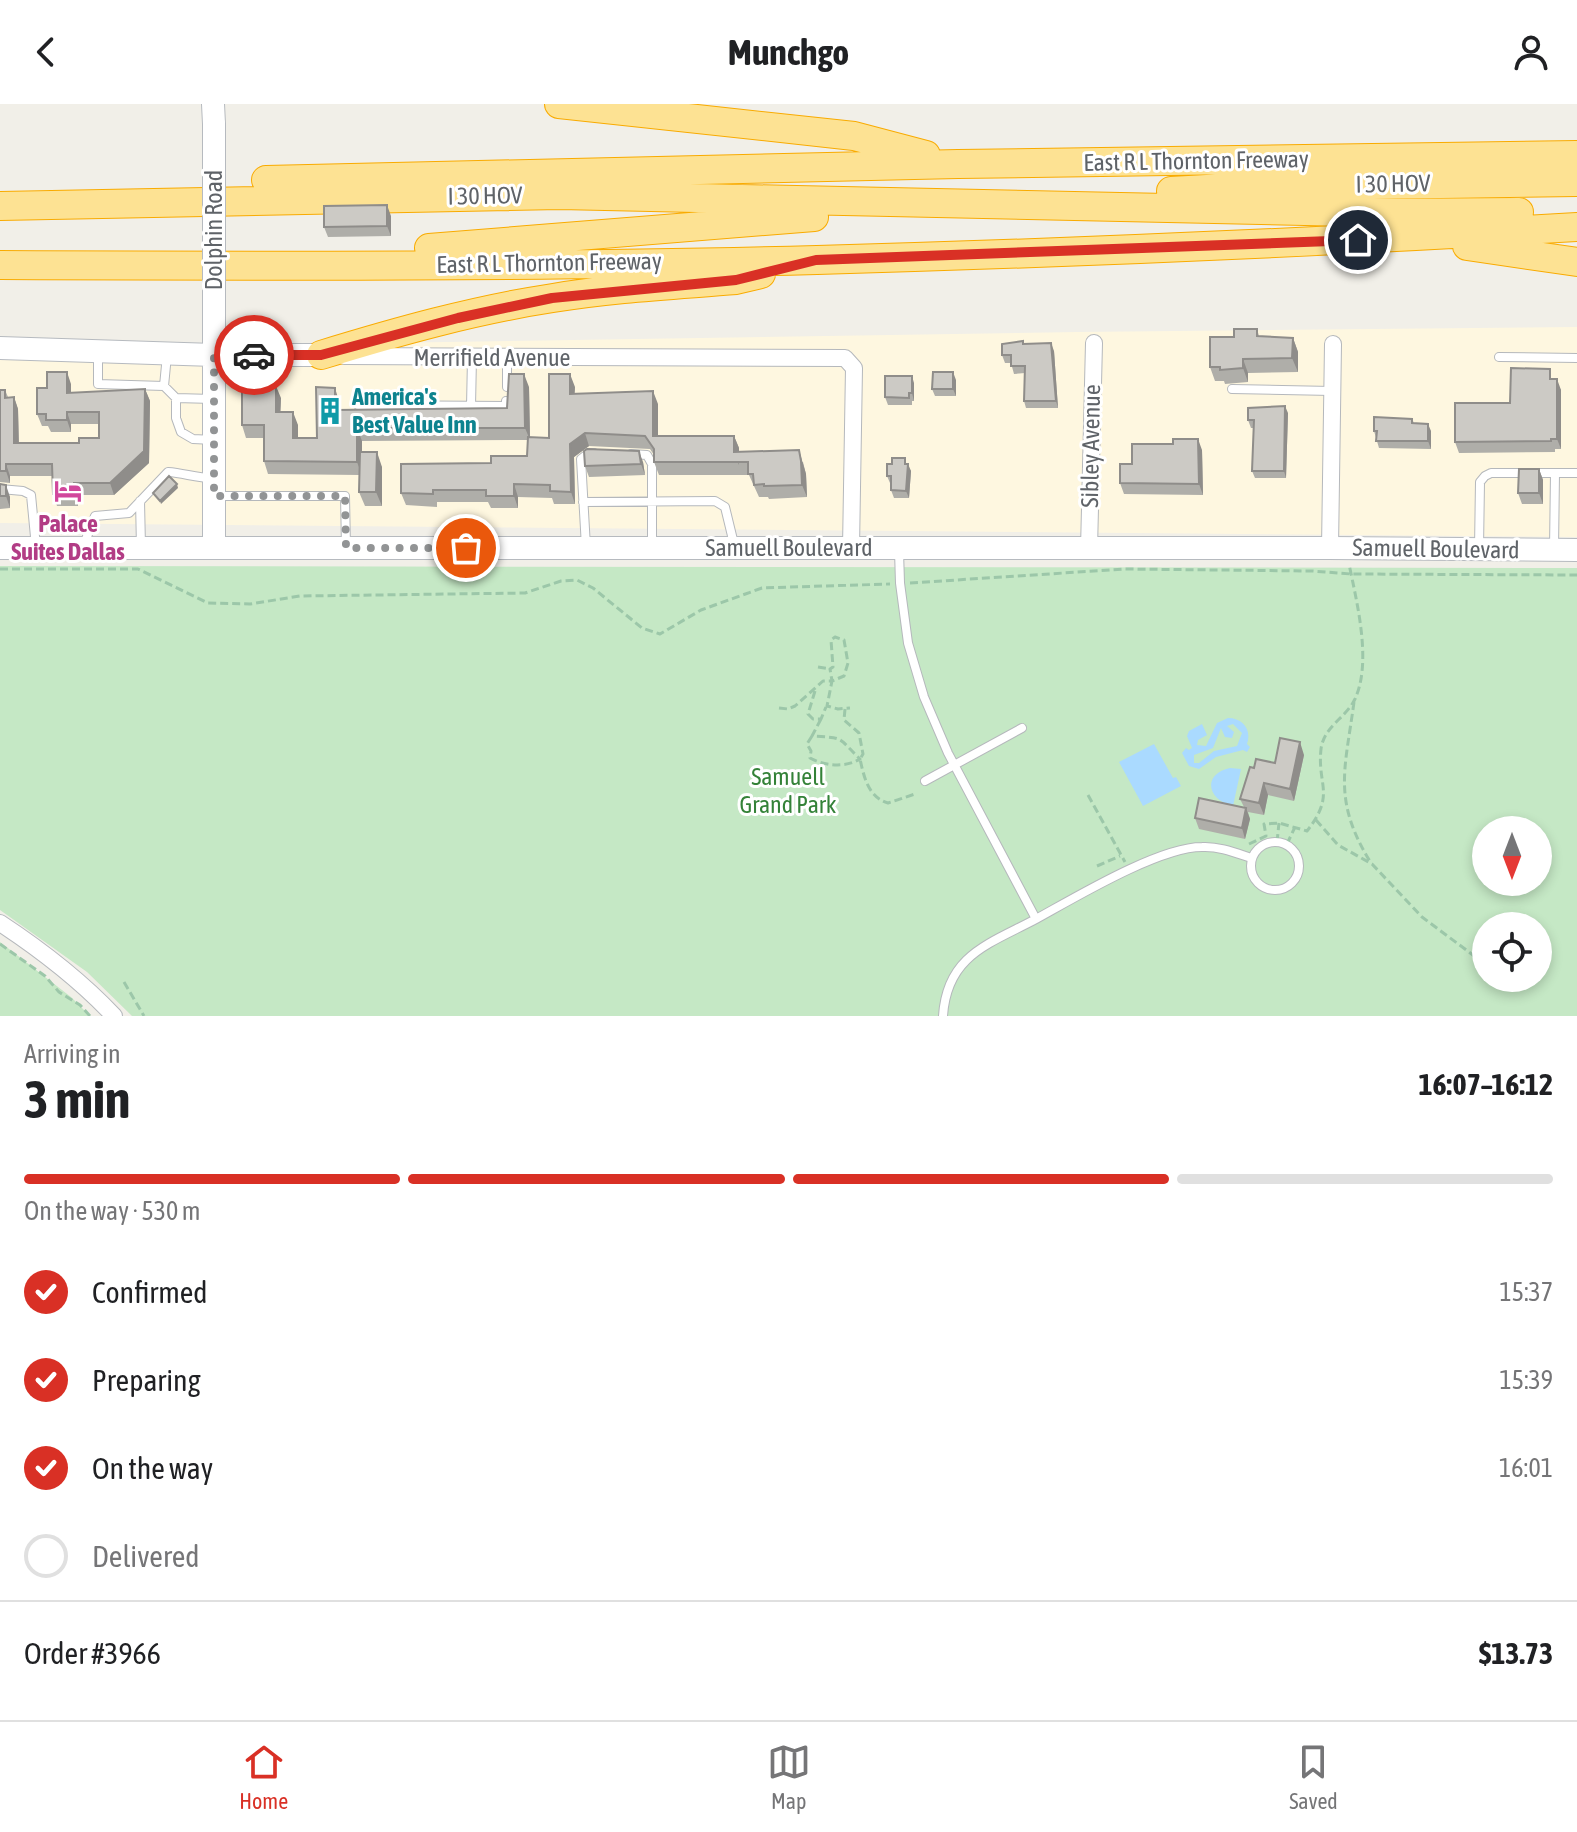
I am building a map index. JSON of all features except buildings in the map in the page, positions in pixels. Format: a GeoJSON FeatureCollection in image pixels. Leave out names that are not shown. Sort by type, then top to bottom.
{"type":"FeatureCollection","features":[{"type":"Feature","properties":{"kind":"highway"},"geometry":{"type":"LineString","coordinates":[[559,104],[854,136],[958,164]]}},
{"type":"Feature","properties":{"kind":"highway"},"geometry":{"type":"LineString","coordinates":[[1493,156],[1577,134]]}},
{"type":"Feature","properties":{"kind":"highway","name":"East R L Thornton Freeway"},"geometry":{"type":"LineString","coordinates":[[0,188],[958,164],[1577,155]]}},
{"type":"Feature","properties":{"kind":"highway"},"geometry":{"type":"LineString","coordinates":[[436,176],[970,205]]}},
{"type":"Feature","properties":{"kind":"highway","name":"I 30 HOV"},"geometry":{"type":"LineString","coordinates":[[970,205],[1231,187],[1577,182]]}},
{"type":"Feature","properties":{"kind":"highway","name":"I 30 HOV"},"geometry":{"type":"LineString","coordinates":[[0,206],[560,195],[1427,214],[1577,208]]}},
{"type":"Feature","properties":{"kind":"highway"},"geometry":{"type":"LineString","coordinates":[[233,266],[589,234],[970,205]]}},
{"type":"Feature","properties":{"kind":"highway","name":"East R L Thornton Freeway"},"geometry":{"type":"LineString","coordinates":[[0,265],[233,266],[816,260],[1358,240],[1577,227]]}},
{"type":"Feature","properties":{"kind":"highway"},"geometry":{"type":"LineString","coordinates":[[1358,240],[1464,246],[1577,262]]}},
{"type":"Feature","properties":{"kind":"highway"},"geometry":{"type":"LineString","coordinates":[[321,355],[397,333],[552,298],[736,280],[816,260]]}},
{"type":"Feature","properties":{"kind":"main road","name":"Dolphin Road"},"geometry":{"type":"LineString","coordinates":[[213,114],[214,548]]}},
{"type":"Feature","properties":{"kind":"main road","name":"Merrifield Avenue"},"geometry":{"type":"LineString","coordinates":[[0,348],[321,355]]}},
{"type":"Feature","properties":{"kind":"main road","name":"Samuell Boulevard"},"geometry":{"type":"LineString","coordinates":[[0,548],[1566,550]]}},
{"type":"Feature","properties":{"kind":"street","name":"Sibley Avenue"},"geometry":{"type":"LineString","coordinates":[[1089,549],[1094,343]]}},
{"type":"Feature","properties":{"kind":"street"},"geometry":{"type":"LineString","coordinates":[[1333,344],[1338,548]]}},
{"type":"Feature","properties":{"kind":"street","name":"Merrifield Avenue"},"geometry":{"type":"LineString","coordinates":[[321,355],[840,358],[851,361],[854,368],[851,548]]}},
{"type":"Feature","properties":{"kind":"street"},"geometry":{"type":"LineString","coordinates":[[0,923],[47,956],[114,1016]]}},
{"type":"Feature","properties":{"kind":"lane"},"geometry":{"type":"LineString","coordinates":[[98,351],[98,384],[164,386],[176,398],[214,399]]}},
{"type":"Feature","properties":{"kind":"lane"},"geometry":{"type":"LineString","coordinates":[[164,386],[167,354]]}},
{"type":"Feature","properties":{"kind":"lane"},"geometry":{"type":"LineString","coordinates":[[1499,357],[1577,358]]}},
{"type":"Feature","properties":{"kind":"lane"},"geometry":{"type":"LineString","coordinates":[[471,406],[472,358]]}},
{"type":"Feature","properties":{"kind":"lane"},"geometry":{"type":"LineString","coordinates":[[507,358],[507,387]]}},
{"type":"Feature","properties":{"kind":"lane"},"geometry":{"type":"LineString","coordinates":[[1232,389],[1332,391]]}},
{"type":"Feature","properties":{"kind":"lane"},"geometry":{"type":"LineString","coordinates":[[176,398],[176,418],[181,432],[193,439],[214,440]]}},
{"type":"Feature","properties":{"kind":"lane"},"geometry":{"type":"LineString","coordinates":[[358,405],[506,406],[506,401]]}},
{"type":"Feature","properties":{"kind":"lane"},"geometry":{"type":"LineString","coordinates":[[586,548],[581,459],[589,453],[603,453]]}},
{"type":"Feature","properties":{"kind":"lane"},"geometry":{"type":"LineString","coordinates":[[618,454],[647,455],[652,464],[652,549]]}},
{"type":"Feature","properties":{"kind":"lane"},"geometry":{"type":"LineString","coordinates":[[82,548],[95,516],[129,513],[168,472],[183,473],[215,487],[345,496],[346,548]]}},
{"type":"Feature","properties":{"kind":"lane"},"geometry":{"type":"LineString","coordinates":[[1479,549],[1480,482],[1485,476],[1491,473],[1577,473]]}},
{"type":"Feature","properties":{"kind":"lane"},"geometry":{"type":"LineString","coordinates":[[1555,473],[1566,550]]}},
{"type":"Feature","properties":{"kind":"lane"},"geometry":{"type":"LineString","coordinates":[[0,489],[23,491],[31,495],[37,548]]}},
{"type":"Feature","properties":{"kind":"lane"},"geometry":{"type":"LineString","coordinates":[[140,499],[141,548]]}},
{"type":"Feature","properties":{"kind":"lane"},"geometry":{"type":"LineString","coordinates":[[583,502],[715,501],[725,507],[735,549]]}},
{"type":"Feature","properties":{"kind":"lane"},"geometry":{"type":"LineString","coordinates":[[899,548],[908,643],[916,673],[955,765],[1036,919]]}},
{"type":"Feature","properties":{"kind":"lane"},"geometry":{"type":"LineString","coordinates":[[925,781],[1022,728]]}},
{"type":"Feature","properties":{"kind":"lane"},"geometry":{"type":"LineString","coordinates":[[1282,843],[1298,857],[1300,865],[1295,880],[1282,889],[1266,889],[1251,871],[1251,858],[1264,844],[1282,843]]}},
{"type":"Feature","properties":{"kind":"lane"},"geometry":{"type":"LineString","coordinates":[[943,1016],[944,997],[951,977],[962,962],[982,947],[1106,882],[1173,852],[1204,846],[1251,858]]}},
{"type":"Feature","properties":{"kind":"path"},"geometry":{"type":"LineString","coordinates":[[1338,548],[1351,574],[1362,652],[1344,752],[1345,799],[1356,839],[1372,864],[1422,917],[1472,954]]}},
{"type":"Feature","properties":{"kind":"path"},"geometry":{"type":"LineString","coordinates":[[0,569],[138,569],[200,600],[217,604],[250,604],[316,595],[525,593],[561,581],[577,580],[593,588],[642,628],[660,634],[705,608],[762,588],[900,583],[1112,569],[1577,575]]}},
{"type":"Feature","properties":{"kind":"path"},"geometry":{"type":"LineString","coordinates":[[814,728],[827,706],[832,681],[830,669],[834,664],[831,640],[841,637],[846,648],[847,670],[844,676],[832,681],[823,681],[815,691],[808,714],[813,719],[814,728],[807,744],[811,751],[810,758],[816,762],[835,765],[853,763],[863,754],[861,738],[844,720],[847,709],[827,706]]}},
{"type":"Feature","properties":{"kind":"path"},"geometry":{"type":"LineString","coordinates":[[818,667],[830,669]]}},
{"type":"Feature","properties":{"kind":"path"},"geometry":{"type":"LineString","coordinates":[[779,708],[792,708],[804,696],[815,691]]}},
{"type":"Feature","properties":{"kind":"path"},"geometry":{"type":"LineString","coordinates":[[1282,843],[1295,827],[1304,832],[1316,820],[1324,793],[1321,758],[1324,738],[1354,702]]}},
{"type":"Feature","properties":{"kind":"path"},"geometry":{"type":"LineString","coordinates":[[813,719],[821,719]]}},
{"type":"Feature","properties":{"kind":"path"},"geometry":{"type":"LineString","coordinates":[[812,736],[843,741],[860,759],[867,783],[880,800],[896,802],[915,794]]}},
{"type":"Feature","properties":{"kind":"path"},"geometry":{"type":"LineString","coordinates":[[1316,820],[1338,845],[1372,864]]}},
{"type":"Feature","properties":{"kind":"path"},"geometry":{"type":"LineString","coordinates":[[1279,823],[1282,843]]}},
{"type":"Feature","properties":{"kind":"path"},"geometry":{"type":"LineString","coordinates":[[1097,866],[1120,856]]}},
{"type":"Feature","properties":{"kind":"path"},"geometry":{"type":"LineString","coordinates":[[0,944],[45,976],[59,992],[80,1005],[90,1016]]}},
{"type":"Feature","properties":{"kind":"path"},"geometry":{"type":"LineString","coordinates":[[124,982],[144,1016]]}},
{"type":"Feature","properties":{"kind":"shaded area"},"geometry":{"type":"Polygon","coordinates":[[[1577,327],[1577,537],[0,523],[0,349],[1577,327]]]}},
{"type":"Feature","properties":{"kind":"green space","name":"Samuell Grand Park"},"geometry":{"type":"Polygon","coordinates":[[[0,566],[1577,568],[1577,1016],[132,1016],[87,972],[0,910],[0,566]]]}},
{"type":"Feature","properties":{"kind":"green space"},"geometry":{"type":"Polygon","coordinates":[[[0,942],[71,997],[90,1016],[0,1016],[0,942]]]}},
{"type":"Feature","properties":{"kind":"water"},"geometry":{"type":"Polygon","coordinates":[[[1228,718],[1242,723],[1248,734],[1247,744],[1250,747],[1247,752],[1243,750],[1216,757],[1199,769],[1189,766],[1182,753],[1186,748],[1192,748],[1187,736],[1189,731],[1202,724],[1207,735],[1198,740],[1197,745],[1206,746],[1217,723],[1228,718]],[[1233,724],[1227,726],[1234,732],[1232,738],[1225,737],[1221,728],[1213,748],[1194,755],[1194,763],[1199,763],[1214,751],[1237,746],[1242,733],[1233,724]]]}},
{"type":"Feature","properties":{"kind":"water"},"geometry":{"type":"Polygon","coordinates":[[[1154,744],[1173,778],[1176,777],[1181,786],[1143,806],[1119,762],[1154,744]]]}},
{"type":"Feature","properties":{"kind":"water"},"geometry":{"type":"Polygon","coordinates":[[[1230,768],[1241,769],[1233,806],[1218,798],[1211,787],[1215,776],[1230,768]]]}},
{"type":"Feature","properties":{"kind":"way so far"},"geometry":{"type":"LineString","coordinates":[[254,355],[214,355],[214,496],[345,496],[346,548],[466,548]]}},
{"type":"Feature","properties":{"kind":"place","name":"America's Best Value Inn"},"geometry":{"type":"Point","coordinates":[330,411]}},
{"type":"Feature","properties":{"kind":"place","name":"Palace Suites Dallas"},"geometry":{"type":"Point","coordinates":[68,491]}},
{"type":"Feature","properties":{"kind":"route"},"geometry":{"type":"LineString","coordinates":[[254,355],[321,355],[374,338],[552,298],[736,280],[816,260],[1358,240]]}}]}
